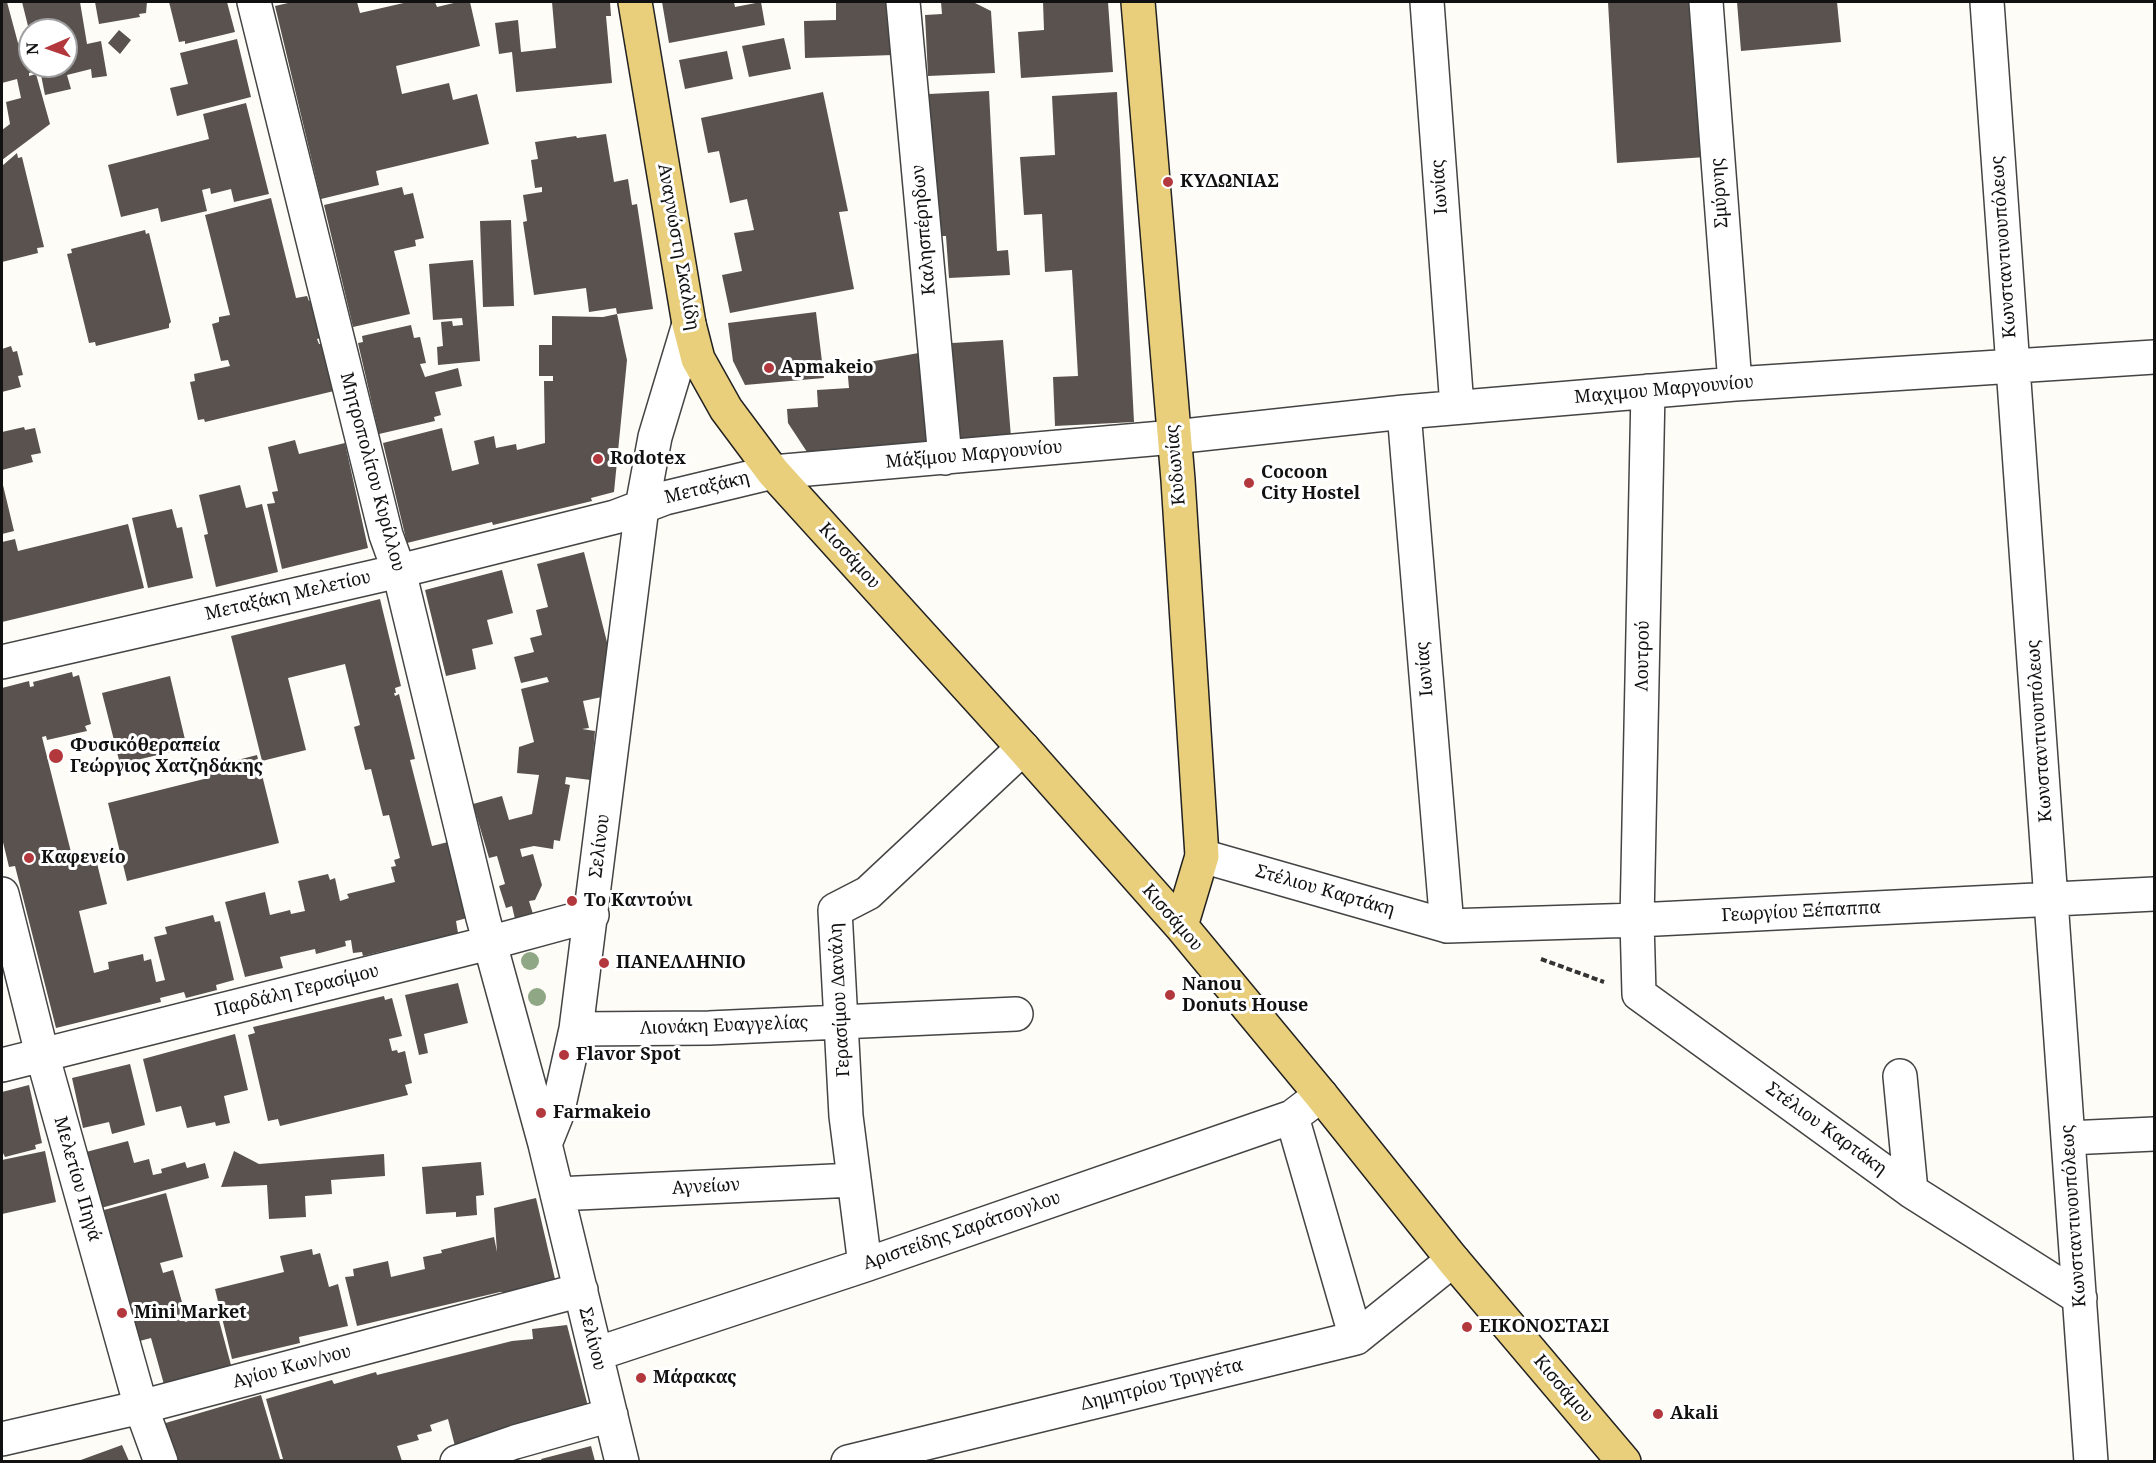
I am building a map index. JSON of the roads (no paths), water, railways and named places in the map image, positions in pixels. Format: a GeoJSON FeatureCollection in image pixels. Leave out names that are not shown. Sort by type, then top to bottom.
{"type":"FeatureCollection","features":[{"type":"Feature","properties":{"kind":"main road","name":"Αναγνώστη Σκαλίδη"},"geometry":{"type":"LineString","coordinates":[[635,2],[689,324],[698,359],[726,409],[773,472]]}},
{"type":"Feature","properties":{"kind":"main road","name":"Κυδωνίας"},"geometry":{"type":"LineString","coordinates":[[1138,2],[1174,437],[1203,856],[1181,926]]}},
{"type":"Feature","properties":{"kind":"main road","name":"Κισσάμου"},"geometry":{"type":"LineString","coordinates":[[773,472],[1181,926],[1321,1095],[1453,1260],[1624,1461]]}},
{"type":"Feature","properties":{"kind":"street","name":"Μητροπολίτου Κυρίλλου"},"geometry":{"type":"LineString","coordinates":[[254,2],[386,535],[399,571],[489,943],[546,1144]]}},
{"type":"Feature","properties":{"kind":"street","name":"Καλησπέρηδων"},"geometry":{"type":"LineString","coordinates":[[903,2],[945,458]]}},
{"type":"Feature","properties":{"kind":"street","name":"Ιωνίας"},"geometry":{"type":"LineString","coordinates":[[1427,2],[1457,407]]}},
{"type":"Feature","properties":{"kind":"street","name":"Σμύρνης"},"geometry":{"type":"LineString","coordinates":[[1706,2],[1735,384]]}},
{"type":"Feature","properties":{"kind":"street","name":"Κωνσταντινουπόλεως"},"geometry":{"type":"LineString","coordinates":[[1987,2],[2091,1461]]}},
{"type":"Feature","properties":{"kind":"street","name":"Σελίνου"},"geometry":{"type":"LineString","coordinates":[[622,1461],[546,1144],[557,1114],[576,1029],[642,507],[655,437],[689,324]]}},
{"type":"Feature","properties":{"kind":"street","name":"Μαχιμου Mαργουνίου"},"geometry":{"type":"LineString","coordinates":[[1174,437],[1404,412],[1648,391],[2154,357]]}},
{"type":"Feature","properties":{"kind":"street","name":"Λουτρού"},"geometry":{"type":"LineString","coordinates":[[1637,920],[1648,391]]}},
{"type":"Feature","properties":{"kind":"street","name":"Ιωνίας"},"geometry":{"type":"LineString","coordinates":[[1404,412],[1447,926]]}},
{"type":"Feature","properties":{"kind":"street","name":"Μάξίμου Mαργουνίου"},"geometry":{"type":"LineString","coordinates":[[773,472],[1174,437]]}},
{"type":"Feature","properties":{"kind":"street","name":"Μεταξάκη"},"geometry":{"type":"LineString","coordinates":[[642,507],[665,498],[773,472]]}},
{"type":"Feature","properties":{"kind":"street","name":"Μεταξάκη Μελετίου"},"geometry":{"type":"LineString","coordinates":[[2,662],[399,571],[615,517],[642,507]]}},
{"type":"Feature","properties":{"kind":"street","name":"Γερασίμου Δανάλη"},"geometry":{"type":"LineString","coordinates":[[865,1264],[846,1116],[836,910],[868,893],[1023,748]]}},
{"type":"Feature","properties":{"kind":"street","name":"Στέλιου Καρτάκη"},"geometry":{"type":"LineString","coordinates":[[1203,856],[1447,926]]}},
{"type":"Feature","properties":{"kind":"street","name":"Μελετίου Πηγά"},"geometry":{"type":"LineString","coordinates":[[2,894],[42,1054],[141,1407],[161,1461]]}},
{"type":"Feature","properties":{"kind":"street","name":"Γεωργίου Ξέπαππα"},"geometry":{"type":"LineString","coordinates":[[1447,926],[1637,920],[2154,894]]}},
{"type":"Feature","properties":{"kind":"street","name":"Παρδάλη Γερασίμου"},"geometry":{"type":"LineString","coordinates":[[2,1065],[592,915]]}},
{"type":"Feature","properties":{"kind":"street","name":"Στέλιου Καρτάκη"},"geometry":{"type":"LineString","coordinates":[[1637,920],[1639,994],[1911,1191],[2080,1298]]}},
{"type":"Feature","properties":{"kind":"street","name":"Λιονάκη Ευαγγελίας"},"geometry":{"type":"LineString","coordinates":[[576,1029],[708,1028],[1016,1014]]}},
{"type":"Feature","properties":{"kind":"street"},"geometry":{"type":"LineString","coordinates":[[1900,1076],[1911,1191]]}},
{"type":"Feature","properties":{"kind":"street","name":"Αριστείδης Σαράτσογλου"},"geometry":{"type":"LineString","coordinates":[[596,1354],[1293,1117],[1321,1095]]}},
{"type":"Feature","properties":{"kind":"street"},"geometry":{"type":"LineString","coordinates":[[1293,1117],[1356,1338]]}},
{"type":"Feature","properties":{"kind":"street"},"geometry":{"type":"LineString","coordinates":[[2068,1138],[2154,1134]]}},
{"type":"Feature","properties":{"kind":"street","name":"Αγνείων"},"geometry":{"type":"LineString","coordinates":[[557,1194],[854,1180]]}},
{"type":"Feature","properties":{"kind":"street","name":"Δημητρίου Τριγγέτα"},"geometry":{"type":"LineString","coordinates":[[848,1461],[1356,1338],[1453,1260]]}},
{"type":"Feature","properties":{"kind":"street","name":"Αγίου Κων/νου"},"geometry":{"type":"LineString","coordinates":[[2,1439],[141,1407],[581,1290]]}},
{"type":"Feature","properties":{"kind":"street"},"geometry":{"type":"LineString","coordinates":[[457,1461],[510,1452],[611,1415]]}},
{"type":"Feature","properties":{"kind":"place","name":"ΚΥΔΩΝΙΑΣ"},"geometry":{"type":"Point","coordinates":[1168,182]}},
{"type":"Feature","properties":{"kind":"place","name":"Apmakeio"},"geometry":{"type":"Point","coordinates":[769,368]}},
{"type":"Feature","properties":{"kind":"place","name":"Rodotex"},"geometry":{"type":"Point","coordinates":[598,459]}},
{"type":"Feature","properties":{"kind":"place","name":"Cocoon City Hostel"},"geometry":{"type":"Point","coordinates":[1249,483]}},
{"type":"Feature","properties":{"kind":"place","name":"Φυσικόθεραπεία Γεώργιος Χατζηδάκης"},"geometry":{"type":"Point","coordinates":[56,756]}},
{"type":"Feature","properties":{"kind":"place","name":"Καφενείο"},"geometry":{"type":"Point","coordinates":[29,858]}},
{"type":"Feature","properties":{"kind":"place","name":"Το Καντούνι"},"geometry":{"type":"Point","coordinates":[572,901]}},
{"type":"Feature","properties":{"kind":"place","name":"ΠΑΝΕΛΛΗΝΙΟ"},"geometry":{"type":"Point","coordinates":[604,963]}},
{"type":"Feature","properties":{"kind":"place","name":"Nanou Donuts House"},"geometry":{"type":"Point","coordinates":[1170,995]}},
{"type":"Feature","properties":{"kind":"place","name":"Flavor Spot"},"geometry":{"type":"Point","coordinates":[564,1055]}},
{"type":"Feature","properties":{"kind":"place","name":"Farmakeio"},"geometry":{"type":"Point","coordinates":[541,1113]}},
{"type":"Feature","properties":{"kind":"place","name":"Mini Market"},"geometry":{"type":"Point","coordinates":[122,1313]}},
{"type":"Feature","properties":{"kind":"place","name":"ΕΙΚΟΝΟΣΤΑΣΙ"},"geometry":{"type":"Point","coordinates":[1467,1327]}},
{"type":"Feature","properties":{"kind":"place","name":"Μάρακας"},"geometry":{"type":"Point","coordinates":[641,1378]}},
{"type":"Feature","properties":{"kind":"place","name":"Akali"},"geometry":{"type":"Point","coordinates":[1658,1414]}}]}
